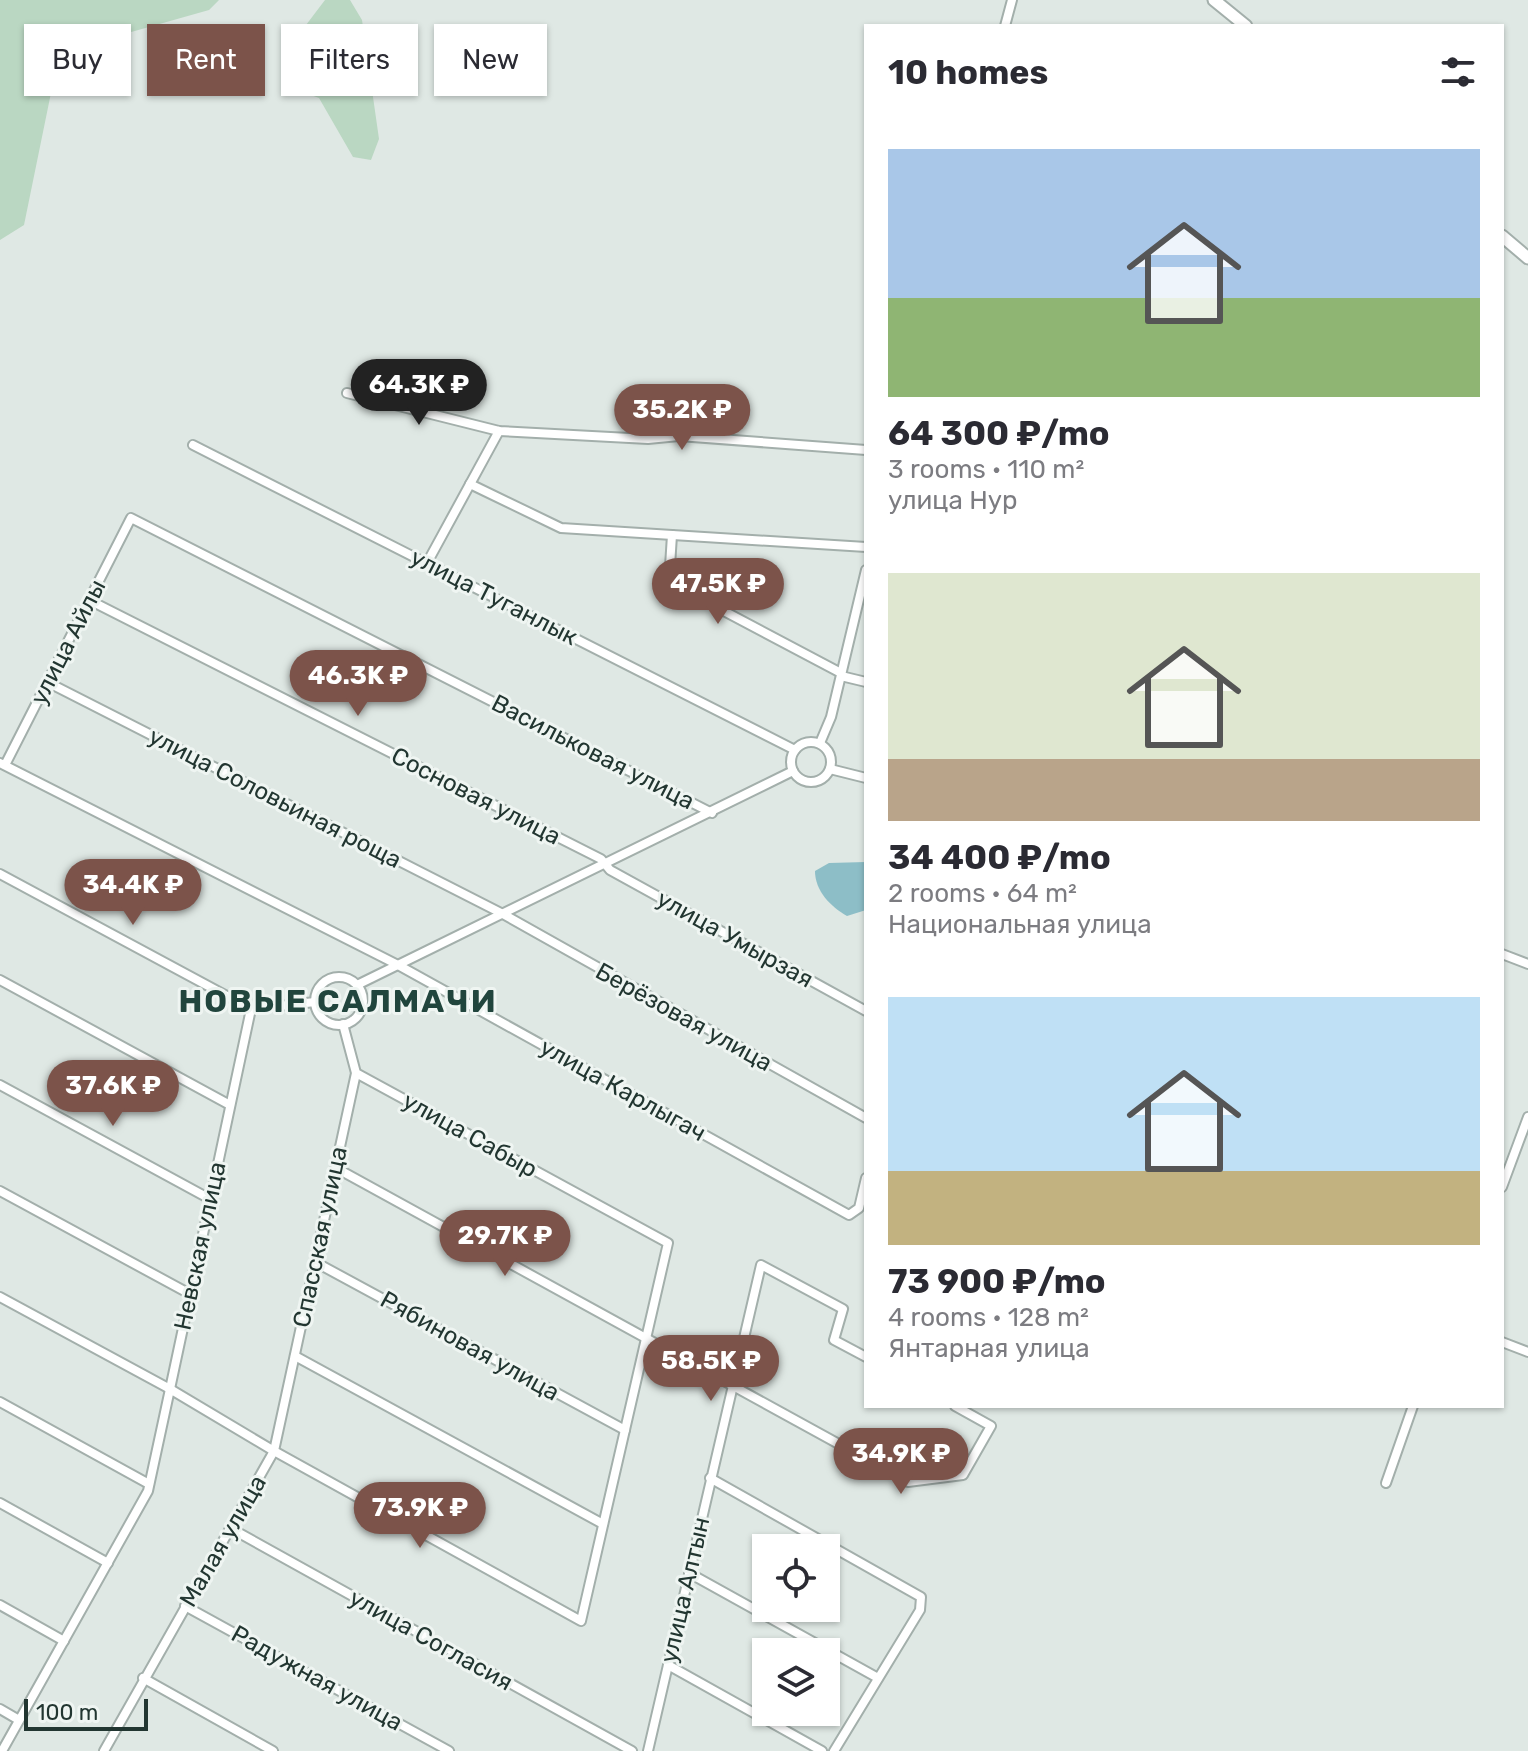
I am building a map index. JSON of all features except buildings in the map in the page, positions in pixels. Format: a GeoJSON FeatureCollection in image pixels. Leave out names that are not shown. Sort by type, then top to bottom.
{"type":"FeatureCollection","features":[{"type":"Feature","properties":{"kind":"street"},"geometry":{"type":"LineString","coordinates":[[1006,24],[1012,0]]}},
{"type":"Feature","properties":{"kind":"street"},"geometry":{"type":"LineString","coordinates":[[1214,0],[1244,24]]}},
{"type":"Feature","properties":{"kind":"street"},"geometry":{"type":"LineString","coordinates":[[1504,238],[1528,258]]}},
{"type":"Feature","properties":{"kind":"street"},"geometry":{"type":"LineString","coordinates":[[347,393],[499,431],[648,439],[679,436],[864,450]]}},
{"type":"Feature","properties":{"kind":"street"},"geometry":{"type":"LineString","coordinates":[[427,563],[499,431]]}},
{"type":"Feature","properties":{"kind":"street","name":"улица Туганлык"},"geometry":{"type":"LineString","coordinates":[[193,445],[795,750]]}},
{"type":"Feature","properties":{"kind":"street"},"geometry":{"type":"LineString","coordinates":[[470,484],[561,528],[864,547]]}},
{"type":"Feature","properties":{"kind":"street","name":"улица Айлы"},"geometry":{"type":"LineString","coordinates":[[3,764],[131,518]]}},
{"type":"Feature","properties":{"kind":"street","name":"Васильковая улица"},"geometry":{"type":"LineString","coordinates":[[131,518],[712,813]]}},
{"type":"Feature","properties":{"kind":"street"},"geometry":{"type":"LineString","coordinates":[[672,535],[669,582],[841,674],[864,681]]}},
{"type":"Feature","properties":{"kind":"street"},"geometry":{"type":"LineString","coordinates":[[820,743],[831,717],[864,587]]}},
{"type":"Feature","properties":{"kind":"street","name":"Сосновая улица"},"geometry":{"type":"LineString","coordinates":[[89,600],[601,859],[605,865]]}},
{"type":"Feature","properties":{"kind":"street","name":"улица Соловьиная роща"},"geometry":{"type":"LineString","coordinates":[[47,682],[503,914]]}},
{"type":"Feature","properties":{"kind":"street"},"geometry":{"type":"LineString","coordinates":[[803,743],[820,743],[830,754],[830,769],[820,780],[812,782],[798,777],[790,763],[795,750],[803,743]]}},
{"type":"Feature","properties":{"kind":"street","name":"улица Карлыгач"},"geometry":{"type":"LineString","coordinates":[[3,764],[398,965],[849,1215],[859,1208],[864,1187]]}},
{"type":"Feature","properties":{"kind":"street"},"geometry":{"type":"LineString","coordinates":[[830,769],[864,778]]}},
{"type":"Feature","properties":{"kind":"street"},"geometry":{"type":"LineString","coordinates":[[357,985],[793,771]]}},
{"type":"Feature","properties":{"kind":"street","name":"улица Умырзая"},"geometry":{"type":"LineString","coordinates":[[605,865],[864,1010]]}},
{"type":"Feature","properties":{"kind":"street"},"geometry":{"type":"LineString","coordinates":[[0,874],[251,1009],[315,1002]]}},
{"type":"Feature","properties":{"kind":"street","name":"Берёзовая улица"},"geometry":{"type":"LineString","coordinates":[[503,914],[864,1117]]}},
{"type":"Feature","properties":{"kind":"street"},"geometry":{"type":"LineString","coordinates":[[1504,955],[1528,964]]}},
{"type":"Feature","properties":{"kind":"street"},"geometry":{"type":"LineString","coordinates":[[330,978],[349,979],[357,985],[362,994],[359,1013],[343,1024],[324,1020],[315,1002],[316,992],[330,978]]}},
{"type":"Feature","properties":{"kind":"street"},"geometry":{"type":"LineString","coordinates":[[0,980],[230,1105]]}},
{"type":"Feature","properties":{"kind":"street","name":"Невская улица"},"geometry":{"type":"LineString","coordinates":[[170,1389],[251,1009]]}},
{"type":"Feature","properties":{"kind":"street","name":"Спасская улица"},"geometry":{"type":"LineString","coordinates":[[274,1451],[356,1073],[343,1024]]}},
{"type":"Feature","properties":{"kind":"street","name":"улица Сабыр"},"geometry":{"type":"LineString","coordinates":[[356,1073],[668,1243],[647,1336]]}},
{"type":"Feature","properties":{"kind":"street"},"geometry":{"type":"LineString","coordinates":[[0,1085],[210,1199]]}},
{"type":"Feature","properties":{"kind":"street"},"geometry":{"type":"LineString","coordinates":[[1504,1182],[1528,1117]]}},
{"type":"Feature","properties":{"kind":"street"},"geometry":{"type":"LineString","coordinates":[[336,1168],[908,1482],[963,1475],[991,1426],[959,1408]]}},
{"type":"Feature","properties":{"kind":"street"},"geometry":{"type":"LineString","coordinates":[[0,1191],[190,1294]]}},
{"type":"Feature","properties":{"kind":"street","name":"Рябиновая улица"},"geometry":{"type":"LineString","coordinates":[[315,1262],[625,1430]]}},
{"type":"Feature","properties":{"kind":"street","name":"улица Алтын"},"geometry":{"type":"LineString","coordinates":[[648,1751],[731,1383],[761,1265],[843,1309],[834,1340],[864,1356]]}},
{"type":"Feature","properties":{"kind":"street","name":"Малая улица"},"geometry":{"type":"LineString","coordinates":[[0,1297],[170,1389],[274,1451],[104,1751]]}},
{"type":"Feature","properties":{"kind":"street"},"geometry":{"type":"LineString","coordinates":[[274,1451],[581,1621],[647,1336]]}},
{"type":"Feature","properties":{"kind":"street"},"geometry":{"type":"LineString","coordinates":[[1504,1343],[1528,1352]]}},
{"type":"Feature","properties":{"kind":"street"},"geometry":{"type":"LineString","coordinates":[[295,1356],[603,1524]]}},
{"type":"Feature","properties":{"kind":"street"},"geometry":{"type":"LineString","coordinates":[[2,1751],[149,1484],[170,1389]]}},
{"type":"Feature","properties":{"kind":"street"},"geometry":{"type":"LineString","coordinates":[[0,1402],[149,1484]]}},
{"type":"Feature","properties":{"kind":"street"},"geometry":{"type":"LineString","coordinates":[[1386,1483],[1412,1408]]}},
{"type":"Feature","properties":{"kind":"street"},"geometry":{"type":"LineString","coordinates":[[710,1478],[921,1597],[920,1610],[834,1751]]}},
{"type":"Feature","properties":{"kind":"street"},"geometry":{"type":"LineString","coordinates":[[0,1503],[108,1563]]}},
{"type":"Feature","properties":{"kind":"street","name":"улица Согласия"},"geometry":{"type":"LineString","coordinates":[[230,1528],[632,1751]]}},
{"type":"Feature","properties":{"kind":"street"},"geometry":{"type":"LineString","coordinates":[[689,1573],[878,1678]]}},
{"type":"Feature","properties":{"kind":"street"},"geometry":{"type":"LineString","coordinates":[[0,1605],[64,1641]]}},
{"type":"Feature","properties":{"kind":"street","name":"Радужная улица"},"geometry":{"type":"LineString","coordinates":[[185,1606],[449,1751]]}},
{"type":"Feature","properties":{"kind":"street"},"geometry":{"type":"LineString","coordinates":[[668,1665],[822,1751]]}},
{"type":"Feature","properties":{"kind":"street"},"geometry":{"type":"LineString","coordinates":[[143,1678],[273,1751]]}},
{"type":"Feature","properties":{"kind":"street"},"geometry":{"type":"LineString","coordinates":[[0,1709],[19,1720]]}},
{"type":"Feature","properties":{"kind":"green space"},"geometry":{"type":"Polygon","coordinates":[[[0,0],[219,0],[209,10],[160,24],[147,24],[147,28],[131,32],[131,24],[24,24],[24,96],[50,96],[24,225],[0,240],[0,0]]]}},
{"type":"Feature","properties":{"kind":"green space"},"geometry":{"type":"Polygon","coordinates":[[[325,0],[350,0],[363,24],[307,24],[325,0]]]}},
{"type":"Feature","properties":{"kind":"green space"},"geometry":{"type":"Polygon","coordinates":[[[314,96],[373,96],[379,139],[371,160],[353,157],[319,98],[314,96]]]}},
{"type":"Feature","properties":{"kind":"water"},"geometry":{"type":"Polygon","coordinates":[[[864,862],[864,911],[847,916],[825,898],[815,871],[829,863],[864,862]]]}},
{"type":"Feature","properties":{"kind":"district","name":"НОВЫЕ САЛМАЧИ"},"geometry":{"type":"Point","coordinates":[338,1001]}}]}
